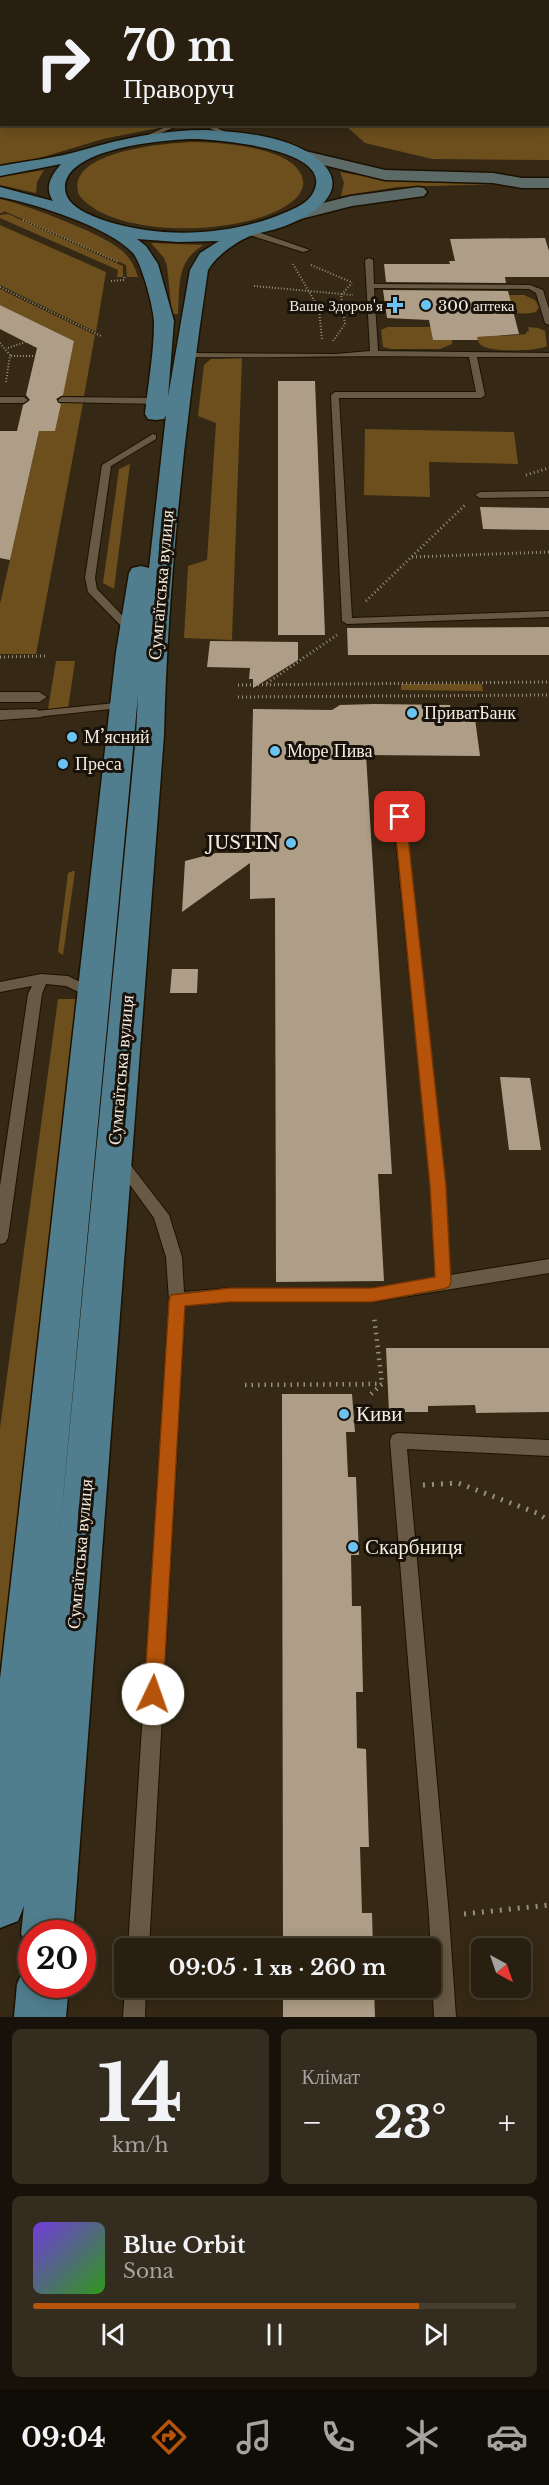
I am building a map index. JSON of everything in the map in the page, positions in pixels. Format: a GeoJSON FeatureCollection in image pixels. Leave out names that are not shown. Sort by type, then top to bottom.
{"type":"FeatureCollection","features":[{"type":"Feature","properties":{"kind":"main road"},"geometry":{"type":"LineString","coordinates":[[0,171],[45,164],[142,139],[194,135],[231,137],[269,144],[301,156],[385,175],[493,178],[522,183],[549,183]]}},
{"type":"Feature","properties":{"kind":"main road"},"geometry":{"type":"LineString","coordinates":[[83,218],[72,212],[59,198],[57,183],[65,169],[95,151]]}},
{"type":"Feature","properties":{"kind":"main road"},"geometry":{"type":"LineString","coordinates":[[293,216],[314,203],[323,189],[322,175],[310,161],[301,156]]}},
{"type":"Feature","properties":{"kind":"main road"},"geometry":{"type":"LineString","coordinates":[[0,192],[21,196],[111,228],[177,236],[207,236],[246,231],[293,216],[372,196],[496,189],[522,183]]}},
{"type":"Feature","properties":{"kind":"main road","name":"Сумгаїтська вулиця"},"geometry":{"type":"LineString","coordinates":[[0,1903],[125,705],[140,582],[165,325],[152,271],[140,250],[111,228]]}},
{"type":"Feature","properties":{"kind":"main road","name":"Сумгаїтська вулиця"},"geometry":{"type":"LineString","coordinates":[[48,1920],[152,714],[153,652],[178,400],[186,355],[187,334],[201,263],[215,250],[246,231]]}},
{"type":"Feature","properties":{"kind":"main road"},"geometry":{"type":"LineString","coordinates":[[40,2017],[42,1998]]}},
{"type":"Feature","properties":{"kind":"street"},"geometry":{"type":"LineString","coordinates":[[0,697],[39,697]]}},
{"type":"Feature","properties":{"kind":"street"},"geometry":{"type":"LineString","coordinates":[[0,715],[36,714]]}},
{"type":"Feature","properties":{"kind":"lane"},"geometry":{"type":"LineString","coordinates":[[142,139],[174,126]]}},
{"type":"Feature","properties":{"kind":"lane"},"geometry":{"type":"LineString","coordinates":[[208,126],[231,137]]}},
{"type":"Feature","properties":{"kind":"lane"},"geometry":{"type":"LineString","coordinates":[[246,231],[306,249]]}},
{"type":"Feature","properties":{"kind":"lane"},"geometry":{"type":"LineString","coordinates":[[369,260],[374,353]]}},
{"type":"Feature","properties":{"kind":"lane"},"geometry":{"type":"LineString","coordinates":[[371,290],[530,287],[540,292],[548,318]]}},
{"type":"Feature","properties":{"kind":"lane"},"geometry":{"type":"LineString","coordinates":[[186,355],[374,353],[473,356],[549,355]]}},
{"type":"Feature","properties":{"kind":"lane"},"geometry":{"type":"LineString","coordinates":[[473,356],[481,395],[335,395],[347,621],[549,614]]}},
{"type":"Feature","properties":{"kind":"lane"},"geometry":{"type":"LineString","coordinates":[[1,400],[24,400]]}},
{"type":"Feature","properties":{"kind":"lane"},"geometry":{"type":"LineString","coordinates":[[62,400],[158,401]]}},
{"type":"Feature","properties":{"kind":"lane"},"geometry":{"type":"LineString","coordinates":[[133,632],[92,590],[90,578],[107,465],[153,437]]}},
{"type":"Feature","properties":{"kind":"lane"},"geometry":{"type":"LineString","coordinates":[[480,495],[549,494]]}},
{"type":"Feature","properties":{"kind":"lane"},"geometry":{"type":"LineString","coordinates":[[36,714],[125,705]]}},
{"type":"Feature","properties":{"kind":"lane"},"geometry":{"type":"LineString","coordinates":[[398,794],[438,1186],[443,1282]]}},
{"type":"Feature","properties":{"kind":"lane"},"geometry":{"type":"LineString","coordinates":[[0,987],[41,979],[68,981],[95,995]]}},
{"type":"Feature","properties":{"kind":"lane"},"geometry":{"type":"LineString","coordinates":[[0,1238],[35,994],[41,979]]}},
{"type":"Feature","properties":{"kind":"lane"},"geometry":{"type":"LineString","coordinates":[[114,1154],[161,1215],[174,1257],[177,1300],[139,1938]]}},
{"type":"Feature","properties":{"kind":"lane"},"geometry":{"type":"LineString","coordinates":[[177,1300],[230,1295],[372,1295],[549,1266]]}},
{"type":"Feature","properties":{"kind":"lane"},"geometry":{"type":"LineString","coordinates":[[445,2017],[439,1916],[398,1441],[549,1448]]}},
{"type":"Feature","properties":{"kind":"lane"},"geometry":{"type":"LineString","coordinates":[[134,2017],[135,1998]]}},
{"type":"Feature","properties":{"kind":"path"},"geometry":{"type":"LineString","coordinates":[[19,218],[123,265]]}},
{"type":"Feature","properties":{"kind":"path"},"geometry":{"type":"LineString","coordinates":[[288,255],[319,309],[322,348],[336,354]]}},
{"type":"Feature","properties":{"kind":"path"},"geometry":{"type":"LineString","coordinates":[[310,264],[352,283],[341,295]]}},
{"type":"Feature","properties":{"kind":"path"},"geometry":{"type":"LineString","coordinates":[[111,281],[124,280],[125,272]]}},
{"type":"Feature","properties":{"kind":"path"},"geometry":{"type":"LineString","coordinates":[[254,286],[341,295],[371,290]]}},
{"type":"Feature","properties":{"kind":"path"},"geometry":{"type":"LineString","coordinates":[[0,287],[101,336]]}},
{"type":"Feature","properties":{"kind":"path"},"geometry":{"type":"LineString","coordinates":[[336,354],[333,338],[345,324],[341,295]]}},
{"type":"Feature","properties":{"kind":"path"},"geometry":{"type":"LineString","coordinates":[[8,348],[28,341]]}},
{"type":"Feature","properties":{"kind":"path"},"geometry":{"type":"LineString","coordinates":[[0,343],[8,348],[11,356],[1,400]]}},
{"type":"Feature","properties":{"kind":"path"},"geometry":{"type":"LineString","coordinates":[[11,356],[38,356]]}},
{"type":"Feature","properties":{"kind":"path"},"geometry":{"type":"LineString","coordinates":[[347,621],[459,509],[499,482],[549,468]]}},
{"type":"Feature","properties":{"kind":"path"},"geometry":{"type":"LineString","coordinates":[[411,556],[549,552]]}},
{"type":"Feature","properties":{"kind":"path"},"geometry":{"type":"LineString","coordinates":[[266,683],[337,635]]}},
{"type":"Feature","properties":{"kind":"path"},"geometry":{"type":"LineString","coordinates":[[0,657],[45,657]]}},
{"type":"Feature","properties":{"kind":"path"},"geometry":{"type":"LineString","coordinates":[[238,685],[549,682]]}},
{"type":"Feature","properties":{"kind":"path"},"geometry":{"type":"LineString","coordinates":[[238,697],[549,695]]}},
{"type":"Feature","properties":{"kind":"path"},"geometry":{"type":"LineString","coordinates":[[372,1295],[382,1384]]}},
{"type":"Feature","properties":{"kind":"path"},"geometry":{"type":"LineString","coordinates":[[245,1385],[382,1384]]}},
{"type":"Feature","properties":{"kind":"path"},"geometry":{"type":"LineString","coordinates":[[371,1394],[382,1384]]}},
{"type":"Feature","properties":{"kind":"path"},"geometry":{"type":"LineString","coordinates":[[402,1485],[458,1483],[537,1513],[549,1521]]}},
{"type":"Feature","properties":{"kind":"path"},"geometry":{"type":"LineString","coordinates":[[439,1916],[549,1905]]}},
{"type":"Feature","properties":{"kind":"shaded area"},"geometry":{"type":"Polygon","coordinates":[[[0,126],[168,126],[103,139],[36,159],[0,166],[0,126]]]}},
{"type":"Feature","properties":{"kind":"shaded area"},"geometry":{"type":"Polygon","coordinates":[[[346,126],[549,126],[549,160],[432,159],[365,143],[346,126]]]}},
{"type":"Feature","properties":{"kind":"shaded area"},"geometry":{"type":"Polygon","coordinates":[[[193,142],[238,145],[273,154],[288,161],[298,170],[303,181],[301,191],[294,200],[274,212],[248,221],[184,228],[152,226],[122,220],[97,210],[79,195],[78,180],[86,168],[101,159],[141,148],[193,142]]]}},
{"type":"Feature","properties":{"kind":"shaded area"},"geometry":{"type":"Polygon","coordinates":[[[44,170],[37,182],[36,193],[0,185],[0,177],[44,170]]]}},
{"type":"Feature","properties":{"kind":"shaded area"},"geometry":{"type":"Polygon","coordinates":[[[340,172],[392,181],[501,184],[398,187],[341,196],[344,183],[340,172]]]}},
{"type":"Feature","properties":{"kind":"shaded area"},"geometry":{"type":"Polygon","coordinates":[[[0,199],[63,220],[112,243],[130,259],[138,277],[127,277],[126,265],[4,211],[2,212],[5,213],[0,213],[0,199]]]}},
{"type":"Feature","properties":{"kind":"shaded area"},"geometry":{"type":"Polygon","coordinates":[[[8,214],[123,266],[123,277],[117,277],[118,270],[0,218],[0,215],[8,214]]]}},
{"type":"Feature","properties":{"kind":"shaded area"},"geometry":{"type":"Polygon","coordinates":[[[0,225],[106,272],[96,332],[0,285],[0,225]]]}},
{"type":"Feature","properties":{"kind":"shaded area"},"geometry":{"type":"Polygon","coordinates":[[[151,243],[204,245],[188,258],[184,266],[181,275],[178,314],[172,314],[167,266],[164,258],[151,243]]]}},
{"type":"Feature","properties":{"kind":"shaded area"},"geometry":{"type":"Polygon","coordinates":[[[0,289],[95,335],[84,396],[62,396],[74,341],[0,305],[0,289]]]}},
{"type":"Feature","properties":{"kind":"shaded area"},"geometry":{"type":"Polygon","coordinates":[[[484,295],[524,295],[535,300],[539,307],[536,312],[514,313],[484,295]]]}},
{"type":"Feature","properties":{"kind":"shaded area"},"geometry":{"type":"Polygon","coordinates":[[[388,327],[431,327],[433,340],[452,340],[452,344],[440,349],[383,347],[381,330],[388,327]]]}},
{"type":"Feature","properties":{"kind":"shaded area"},"geometry":{"type":"Polygon","coordinates":[[[528,327],[545,331],[547,346],[525,350],[486,348],[481,345],[477,337],[494,336],[493,331],[499,331],[500,336],[526,334],[529,331],[528,327]]]}},
{"type":"Feature","properties":{"kind":"shaded area"},"geometry":{"type":"Polygon","coordinates":[[[242,358],[232,640],[184,638],[188,566],[207,560],[216,423],[198,416],[204,365],[211,359],[242,358]]]}},
{"type":"Feature","properties":{"kind":"shaded area"},"geometry":{"type":"Polygon","coordinates":[[[61,403],[83,403],[36,654],[0,654],[0,604],[39,431],[55,431],[61,403]]]}},
{"type":"Feature","properties":{"kind":"shaded area"},"geometry":{"type":"Polygon","coordinates":[[[365,429],[514,432],[518,464],[429,462],[430,497],[364,495],[365,429]]]}},
{"type":"Feature","properties":{"kind":"shaded area"},"geometry":{"type":"Polygon","coordinates":[[[130,464],[114,589],[103,583],[119,469],[130,464]]]}},
{"type":"Feature","properties":{"kind":"shaded area"},"geometry":{"type":"Polygon","coordinates":[[[56,661],[75,661],[68,709],[48,709],[56,661]]]}},
{"type":"Feature","properties":{"kind":"shaded area"},"geometry":{"type":"Polygon","coordinates":[[[401,684],[482,684],[483,691],[401,690],[401,684]]]}},
{"type":"Feature","properties":{"kind":"shaded area"},"geometry":{"type":"Polygon","coordinates":[[[75,871],[63,955],[58,952],[68,873],[75,871]]]}},
{"type":"Feature","properties":{"kind":"shaded area"},"geometry":{"type":"Polygon","coordinates":[[[58,999],[85,999],[0,1710],[0,1428],[58,999]]]}},
{"type":"Feature","properties":{"kind":"building"},"geometry":{"type":"Polygon","coordinates":[[[545,238],[549,251],[549,277],[505,277],[506,283],[386,282],[384,264],[450,264],[449,261],[455,261],[450,239],[545,238]]]}},
{"type":"Feature","properties":{"kind":"building"},"geometry":{"type":"Polygon","coordinates":[[[383,290],[508,291],[519,334],[477,337],[478,340],[433,340],[429,320],[387,318],[383,290]]]}},
{"type":"Feature","properties":{"kind":"building"},"geometry":{"type":"Polygon","coordinates":[[[0,305],[74,341],[63,395],[56,399],[61,404],[55,431],[39,431],[10,560],[0,558],[0,431],[17,431],[23,405],[30,400],[26,395],[37,348],[0,329],[0,305]]]}},
{"type":"Feature","properties":{"kind":"building"},"geometry":{"type":"Polygon","coordinates":[[[278,381],[315,381],[325,635],[278,635],[278,381]]]}},
{"type":"Feature","properties":{"kind":"building"},"geometry":{"type":"Polygon","coordinates":[[[480,507],[549,508],[549,530],[483,529],[480,507]]]}},
{"type":"Feature","properties":{"kind":"building"},"geometry":{"type":"Polygon","coordinates":[[[549,627],[549,655],[348,655],[347,628],[549,627]]]}},
{"type":"Feature","properties":{"kind":"building"},"geometry":{"type":"Polygon","coordinates":[[[210,641],[298,642],[298,660],[253,688],[253,679],[249,679],[250,668],[207,667],[210,641]]]}},
{"type":"Feature","properties":{"kind":"building"},"geometry":{"type":"Polygon","coordinates":[[[340,705],[450,705],[451,711],[474,711],[480,756],[366,755],[392,1174],[378,1174],[384,1281],[276,1282],[275,898],[250,899],[250,863],[182,912],[185,861],[216,853],[250,853],[253,709],[332,710],[340,705]]]}},
{"type":"Feature","properties":{"kind":"building"},"geometry":{"type":"Polygon","coordinates":[[[172,969],[198,969],[197,993],[170,993],[172,969]]]}},
{"type":"Feature","properties":{"kind":"building"},"geometry":{"type":"Polygon","coordinates":[[[500,1077],[530,1078],[541,1150],[509,1150],[500,1077]]]}},
{"type":"Feature","properties":{"kind":"building"},"geometry":{"type":"Polygon","coordinates":[[[386,1348],[549,1348],[549,1412],[476,1413],[475,1405],[428,1406],[428,1412],[389,1412],[386,1348]]]}},
{"type":"Feature","properties":{"kind":"building"},"geometry":{"type":"Polygon","coordinates":[[[282,1394],[352,1394],[355,1432],[346,1432],[348,1477],[356,1477],[359,1555],[351,1555],[352,1606],[361,1606],[363,1692],[356,1692],[357,1748],[366,1749],[369,1847],[360,1847],[362,1913],[372,1913],[373,1938],[283,1938],[282,1394]]]}},
{"type":"Feature","properties":{"kind":"building"},"geometry":{"type":"Polygon","coordinates":[[[283,1998],[374,1998],[375,2017],[283,2017],[283,1998]]]}},
{"type":"Feature","properties":{"kind":"place","name":"Ваше Здоров'я"},"geometry":{"type":"Point","coordinates":[395,305]}},
{"type":"Feature","properties":{"kind":"place","name":"300 аптека"},"geometry":{"type":"Point","coordinates":[426,305]}},
{"type":"Feature","properties":{"kind":"place","name":"ПриватБанк"},"geometry":{"type":"Point","coordinates":[412,713]}},
{"type":"Feature","properties":{"kind":"place","name":"М’ясний"},"geometry":{"type":"Point","coordinates":[72,737]}},
{"type":"Feature","properties":{"kind":"place","name":"Море Пива"},"geometry":{"type":"Point","coordinates":[275,751]}},
{"type":"Feature","properties":{"kind":"place","name":"Преса"},"geometry":{"type":"Point","coordinates":[63,764]}},
{"type":"Feature","properties":{"kind":"place","name":"JUSTIN"},"geometry":{"type":"Point","coordinates":[291,843]}},
{"type":"Feature","properties":{"kind":"place","name":"Киви"},"geometry":{"type":"Point","coordinates":[344,1414]}},
{"type":"Feature","properties":{"kind":"place","name":"Скарбниця"},"geometry":{"type":"Point","coordinates":[353,1547]}},
{"type":"Feature","properties":{"kind":"route"},"geometry":{"type":"LineString","coordinates":[[153,1694],[177,1300],[230,1295],[372,1295],[443,1282],[438,1186],[400,817]]}}]}
